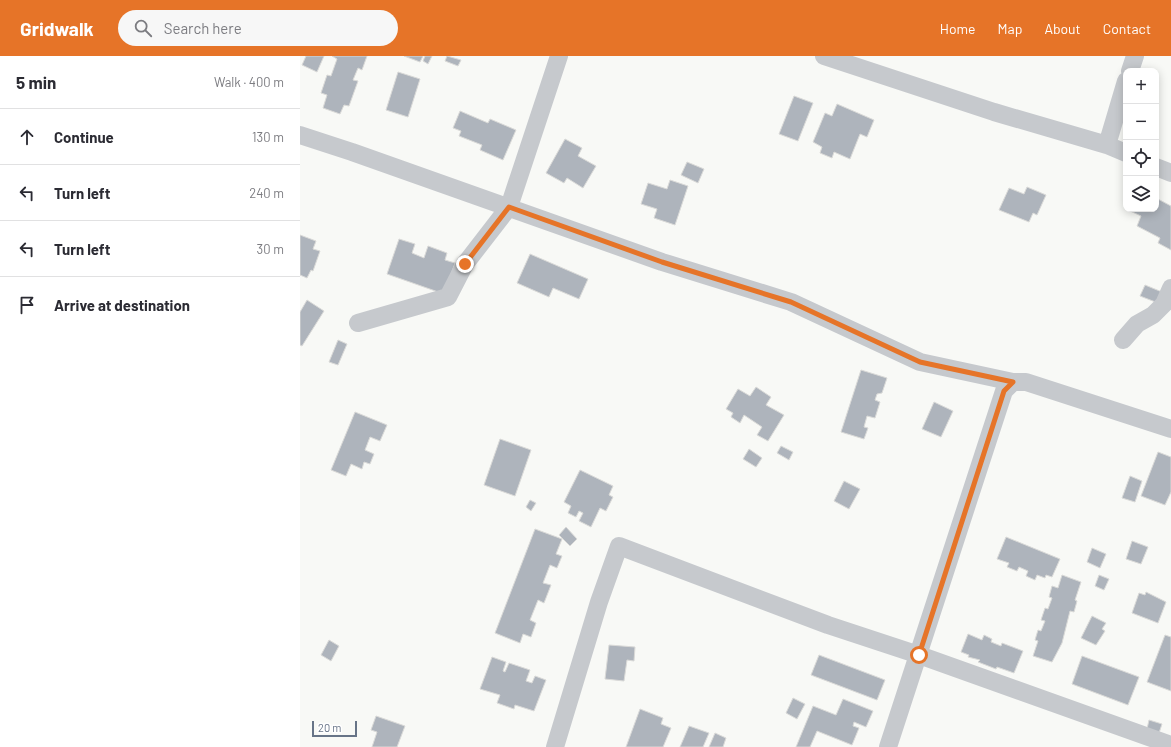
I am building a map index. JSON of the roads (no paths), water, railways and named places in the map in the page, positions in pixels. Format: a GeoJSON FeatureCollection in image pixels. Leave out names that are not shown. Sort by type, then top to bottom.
{"type":"FeatureCollection","features":[{"type":"Feature","properties":{"kind":"street"},"geometry":{"type":"LineString","coordinates":[[358,323],[448,297],[465,264],[509,207],[559,56]]}},
{"type":"Feature","properties":{"kind":"street"},"geometry":{"type":"LineString","coordinates":[[824,56],[994,112],[1107,144],[1123,152]]}},
{"type":"Feature","properties":{"kind":"street"},"geometry":{"type":"LineString","coordinates":[[1131,68],[1135,56]]}},
{"type":"Feature","properties":{"kind":"street"},"geometry":{"type":"LineString","coordinates":[[1107,144],[1123,91]]}},
{"type":"Feature","properties":{"kind":"street"},"geometry":{"type":"LineString","coordinates":[[300,135],[509,207],[662,262],[791,302],[920,362],[1013,382],[1026,382],[1171,429]]}},
{"type":"Feature","properties":{"kind":"street"},"geometry":{"type":"LineString","coordinates":[[1159,168],[1171,173]]}},
{"type":"Feature","properties":{"kind":"street"},"geometry":{"type":"LineString","coordinates":[[1123,340],[1137,324],[1153,315],[1164,304],[1171,288]]}},
{"type":"Feature","properties":{"kind":"street"},"geometry":{"type":"LineString","coordinates":[[888,747],[1004,391],[1013,382]]}},
{"type":"Feature","properties":{"kind":"street"},"geometry":{"type":"LineString","coordinates":[[555,747],[599,602],[619,546],[828,625],[919,655],[1171,745]]}}]}
